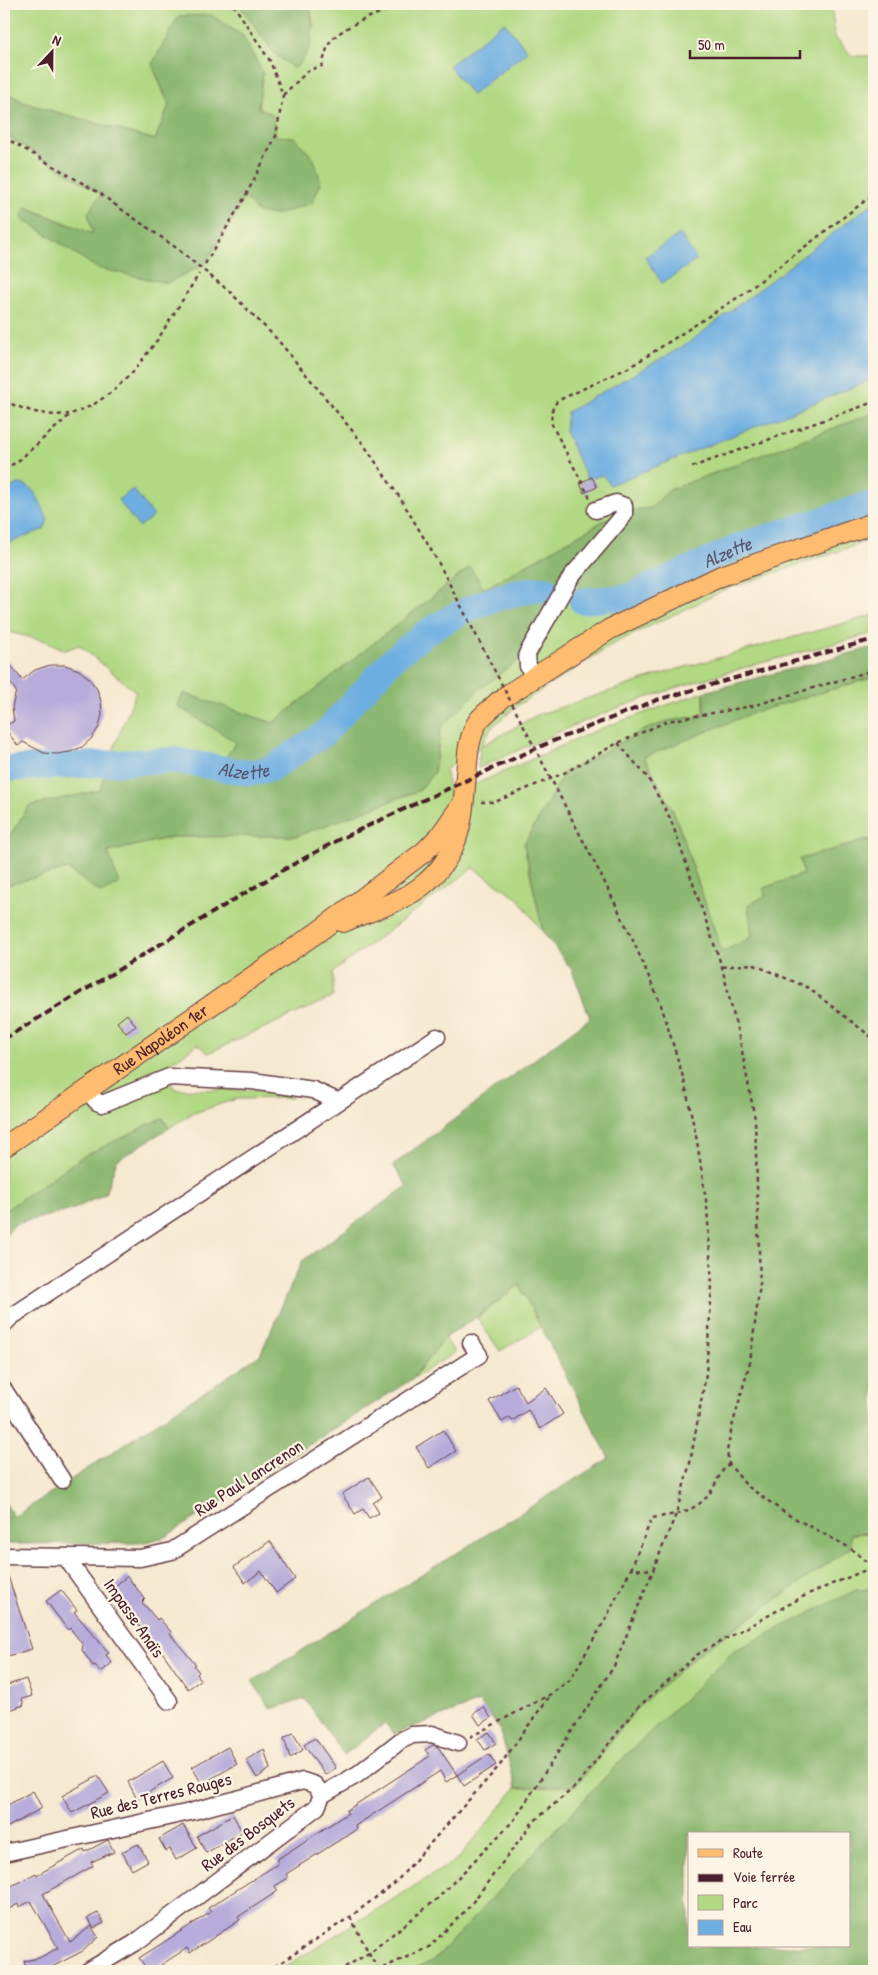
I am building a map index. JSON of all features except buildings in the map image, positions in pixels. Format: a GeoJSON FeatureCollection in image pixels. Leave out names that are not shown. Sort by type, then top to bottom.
{"type":"FeatureCollection","features":[{"type":"Feature","properties":{"kind":"main road","name":"Rue Napoléon 1er"},"geometry":{"type":"LineString","coordinates":[[4,1147],[318,932],[390,903],[422,886],[438,870],[454,847],[461,827],[468,745],[479,721],[503,698],[610,629],[721,576],[874,523]]}},
{"type":"Feature","properties":{"kind":"street"},"geometry":{"type":"LineString","coordinates":[[534,677],[528,666],[527,654],[571,577],[624,514],[624,506],[616,503],[596,510]]}},
{"type":"Feature","properties":{"kind":"street"},"geometry":{"type":"LineString","coordinates":[[4,1324],[11,1317],[336,1101],[437,1037]]}},
{"type":"Feature","properties":{"kind":"street"},"geometry":{"type":"LineString","coordinates":[[88,1090],[97,1102],[102,1104],[170,1077],[252,1081],[313,1090],[336,1101]]}},
{"type":"Feature","properties":{"kind":"street","name":"Rue Paul Lancrenon"},"geometry":{"type":"LineString","coordinates":[[4,1556],[67,1559],[140,1558],[172,1551],[479,1355],[471,1343]]}},
{"type":"Feature","properties":{"kind":"street"},"geometry":{"type":"LineString","coordinates":[[4,1390],[62,1480]]}},
{"type":"Feature","properties":{"kind":"street","name":"Impasse Anaïs"},"geometry":{"type":"LineString","coordinates":[[67,1559],[168,1701]]}},
{"type":"Feature","properties":{"kind":"street","name":"Rue des Bosquets"},"geometry":{"type":"LineString","coordinates":[[88,1971],[135,1943],[317,1807],[322,1795],[358,1774],[400,1741],[412,1735],[432,1734],[458,1743]]}},
{"type":"Feature","properties":{"kind":"street","name":"Rue des Terres Rouges"},"geometry":{"type":"LineString","coordinates":[[4,1853],[190,1812],[303,1781],[315,1784],[322,1795]]}},
{"type":"Feature","properties":{"kind":"path"},"geometry":{"type":"LineString","coordinates":[[205,264],[245,196],[276,136],[283,95],[270,61],[233,4]]}},
{"type":"Feature","properties":{"kind":"path"},"geometry":{"type":"LineString","coordinates":[[283,95],[309,70],[322,66],[330,42],[342,32],[375,14],[404,4]]}},
{"type":"Feature","properties":{"kind":"path"},"geometry":{"type":"LineString","coordinates":[[4,137],[101,194],[175,247],[229,291],[277,339],[364,445],[402,501],[437,560],[632,938],[661,1005],[684,1080],[697,1141],[707,1207],[712,1286],[706,1374],[690,1463],[676,1514],[614,1666],[514,1820],[436,1899],[369,1953],[338,1971]]}},
{"type":"Feature","properties":{"kind":"path"},"geometry":{"type":"LineString","coordinates":[[596,510],[552,424],[551,412],[557,401],[630,367],[743,294],[874,194]]}},
{"type":"Feature","properties":{"kind":"path"},"geometry":{"type":"LineString","coordinates":[[4,401],[34,413],[53,416],[70,414],[93,405],[114,391],[133,372],[158,339],[199,274]]}},
{"type":"Feature","properties":{"kind":"path"},"geometry":{"type":"LineString","coordinates":[[692,467],[874,402]]}},
{"type":"Feature","properties":{"kind":"path"},"geometry":{"type":"LineString","coordinates":[[4,469],[17,462],[70,414]]}},
{"type":"Feature","properties":{"kind":"path"},"geometry":{"type":"LineString","coordinates":[[463,803],[495,802],[564,773],[618,743],[668,721],[752,706],[874,670]]}},
{"type":"Feature","properties":{"kind":"path"},"geometry":{"type":"LineString","coordinates":[[350,1917],[377,1971],[429,1947],[469,1907],[532,1822],[576,1786],[636,1709],[698,1654],[806,1595],[874,1567],[850,1548],[777,1507],[746,1485],[729,1464],[728,1451],[732,1427],[750,1362],[760,1284],[755,1119],[741,1046],[722,967],[672,820],[648,778],[618,743]]}},
{"type":"Feature","properties":{"kind":"path"},"geometry":{"type":"LineString","coordinates":[[722,967],[752,964],[807,987],[874,1039]]}},
{"type":"Feature","properties":{"kind":"path"},"geometry":{"type":"LineString","coordinates":[[458,1743],[551,1694],[570,1680],[605,1620],[631,1569],[652,1518],[691,1509],[709,1494],[722,1469],[729,1464]]}},
{"type":"Feature","properties":{"kind":"path"},"geometry":{"type":"LineString","coordinates":[[631,1569],[654,1570]]}},
{"type":"Feature","properties":{"kind":"path"},"geometry":{"type":"LineString","coordinates":[[268,1971],[350,1917],[395,1883],[500,1765],[551,1694]]}},
{"type":"Feature","properties":{"kind":"green space"},"geometry":{"type":"Polygon","coordinates":[[[4,4],[239,4],[275,54],[314,26],[309,4],[831,4],[835,37],[852,56],[874,56],[874,413],[669,490],[651,508],[621,511],[484,589],[470,568],[273,723],[184,694],[177,706],[237,742],[219,767],[173,760],[101,790],[29,806],[4,845],[4,769],[108,763],[136,692],[79,645],[65,650],[46,641],[4,631],[4,134],[101,194],[93,234],[26,207],[22,218],[205,264],[245,197],[276,136],[258,108],[263,74],[152,64],[169,105],[155,140],[25,103],[4,91],[4,4]]]}},
{"type":"Feature","properties":{"kind":"green space"},"geometry":{"type":"Polygon","coordinates":[[[239,4],[309,4],[312,39],[306,54],[294,69],[275,54],[239,4]]]}},
{"type":"Feature","properties":{"kind":"green space"},"geometry":{"type":"Polygon","coordinates":[[[211,15],[243,36],[263,74],[258,108],[272,114],[276,136],[294,137],[314,159],[321,183],[312,203],[275,215],[257,212],[245,197],[205,264],[167,283],[97,268],[22,218],[25,207],[93,234],[88,213],[101,194],[4,134],[4,91],[25,103],[155,140],[169,105],[152,64],[179,16],[211,15]]]}},
{"type":"Feature","properties":{"kind":"green space"},"geometry":{"type":"Polygon","coordinates":[[[874,413],[874,503],[740,546],[627,597],[591,602],[572,578],[527,654],[480,689],[441,728],[434,772],[420,790],[297,836],[172,837],[108,852],[119,883],[101,893],[67,869],[4,886],[4,845],[29,806],[100,790],[108,763],[173,760],[219,767],[236,742],[177,706],[184,693],[273,723],[470,567],[484,589],[621,511],[651,508],[669,490],[874,413]]]}},
{"type":"Feature","properties":{"kind":"green space"},"geometry":{"type":"Polygon","coordinates":[[[874,503],[874,539],[727,589],[613,644],[518,705],[492,727],[481,746],[537,715],[671,671],[874,615],[874,633],[729,672],[622,706],[478,768],[480,747],[445,770],[451,795],[602,728],[704,692],[704,715],[668,721],[524,845],[543,932],[517,897],[473,868],[333,972],[333,997],[208,1053],[198,1044],[165,1067],[174,1089],[292,1091],[292,1098],[236,1099],[191,1114],[169,1128],[163,1118],[4,1211],[4,886],[67,869],[108,852],[172,837],[297,836],[420,790],[434,772],[441,728],[480,689],[571,577],[627,597],[740,546],[874,503]],[[454,847],[424,852],[437,870],[454,847]]]}},
{"type":"Feature","properties":{"kind":"green space"},"geometry":{"type":"Polygon","coordinates":[[[874,647],[874,677],[755,712],[644,757],[675,815],[722,952],[752,937],[748,905],[765,896],[764,888],[803,874],[800,859],[874,838],[874,1533],[851,1534],[850,1548],[698,1654],[636,1709],[576,1786],[516,1788],[500,1729],[479,1702],[394,1734],[385,1723],[344,1755],[305,1699],[271,1709],[252,1681],[609,1458],[519,1285],[477,1317],[445,1338],[412,1379],[165,1537],[140,1543],[4,1544],[4,1528],[10,1517],[4,1520],[4,1501],[14,1517],[260,1355],[302,1261],[407,1186],[393,1165],[590,1018],[572,970],[543,932],[524,844],[564,773],[642,731],[668,721],[704,715],[704,692],[874,647]]]}},
{"type":"Feature","properties":{"kind":"green space"},"geometry":{"type":"Polygon","coordinates":[[[874,677],[874,838],[801,859],[803,874],[764,888],[765,896],[752,937],[722,952],[675,815],[644,756],[755,712],[874,677]]]}},
{"type":"Feature","properties":{"kind":"green space"},"geometry":{"type":"Polygon","coordinates":[[[162,1118],[169,1128],[117,1160],[105,1194],[72,1210],[15,1224],[4,1238],[4,1211],[82,1157],[162,1118]]]}},
{"type":"Feature","properties":{"kind":"green space"},"geometry":{"type":"Polygon","coordinates":[[[519,1285],[541,1327],[500,1351],[477,1318],[519,1285]]]}},
{"type":"Feature","properties":{"kind":"green space"},"geometry":{"type":"Polygon","coordinates":[[[445,1338],[455,1353],[412,1379],[445,1338]]]}},
{"type":"Feature","properties":{"kind":"green space"},"geometry":{"type":"Polygon","coordinates":[[[874,1533],[874,1589],[856,1590],[627,1754],[434,1960],[411,1971],[278,1971],[458,1859],[516,1788],[576,1786],[636,1709],[698,1654],[849,1548],[851,1534],[874,1533]]]}},
{"type":"Feature","properties":{"kind":"green space"},"geometry":{"type":"Polygon","coordinates":[[[874,1589],[874,1971],[411,1971],[434,1960],[627,1754],[734,1651],[856,1590],[874,1589]]]}},
{"type":"Feature","properties":{"kind":"water"},"geometry":{"type":"Polygon","coordinates":[[[504,22],[527,51],[472,95],[449,66],[504,22]]]}},
{"type":"Feature","properties":{"kind":"water"},"geometry":{"type":"Polygon","coordinates":[[[874,202],[874,379],[610,485],[603,475],[587,479],[565,431],[567,412],[687,344],[874,202]]]}},
{"type":"Feature","properties":{"kind":"water"},"geometry":{"type":"Polygon","coordinates":[[[680,234],[697,260],[662,283],[645,257],[680,234]]]}},
{"type":"Feature","properties":{"kind":"water"},"geometry":{"type":"Polygon","coordinates":[[[18,484],[34,491],[48,520],[44,529],[4,545],[4,491],[18,484]]]}},
{"type":"Feature","properties":{"kind":"water"},"geometry":{"type":"Polygon","coordinates":[[[133,489],[154,516],[139,527],[118,500],[133,489]]]}},
{"type":"Feature","properties":{"kind":"waterway","name":"Alzette"},"geometry":{"type":"LineString","coordinates":[[582,601],[627,597],[740,546],[874,503]]}},
{"type":"Feature","properties":{"kind":"waterway","name":"Alzette"},"geometry":{"type":"LineString","coordinates":[[469,609],[507,595],[546,589]]}},
{"type":"Feature","properties":{"kind":"waterway","name":"Alzette"},"geometry":{"type":"LineString","coordinates":[[4,769],[173,760],[249,773],[270,769],[324,734],[392,660],[424,634],[458,614]]}},
{"type":"Feature","properties":{"kind":"railway"},"geometry":{"type":"LineString","coordinates":[[4,1039],[283,870],[340,839],[419,802],[548,743],[657,700],[874,639]]}}]}
